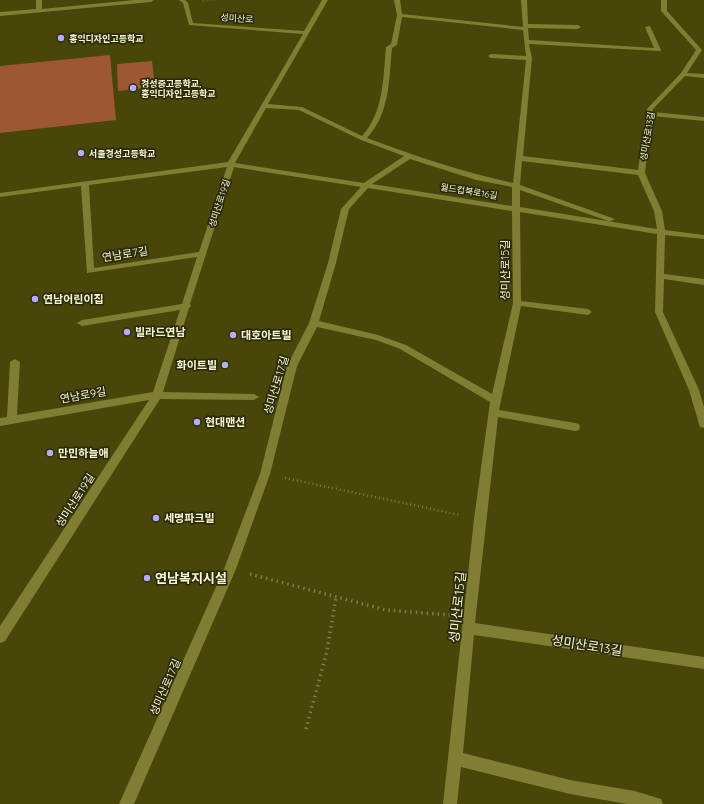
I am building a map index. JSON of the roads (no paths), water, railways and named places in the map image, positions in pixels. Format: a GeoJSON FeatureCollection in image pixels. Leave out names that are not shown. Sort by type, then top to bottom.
{"type":"FeatureCollection","features":[{"type":"Feature","properties":{"kind":"street"},"geometry":{"type":"LineString","coordinates":[[39,0],[39,10]]}},
{"type":"Feature","properties":{"kind":"street"},"geometry":{"type":"LineString","coordinates":[[0,14],[115,2],[151,0]]}},
{"type":"Feature","properties":{"kind":"street","name":"성미산로"},"geometry":{"type":"LineString","coordinates":[[182,0],[185,3],[191,24],[307,33]]}},
{"type":"Feature","properties":{"kind":"street","name":"성미산로19길"},"geometry":{"type":"LineString","coordinates":[[0,637],[157,395],[187,306],[231,164],[325,0]]}},
{"type":"Feature","properties":{"kind":"street"},"geometry":{"type":"LineString","coordinates":[[364,139],[374,128],[386,93],[389,47],[394,45],[400,15],[397,0]]}},
{"type":"Feature","properties":{"kind":"street","name":"성미산로15길"},"geometry":{"type":"LineString","coordinates":[[450,804],[480,519],[495,400],[517,304],[516,186],[529,58],[526,42],[524,0]]}},
{"type":"Feature","properties":{"kind":"street","name":"성미산로13길"},"geometry":{"type":"LineString","coordinates":[[664,0],[664,11],[699,50],[683,74],[650,109],[640,173],[658,211],[661,232],[659,312],[694,390],[704,424]]}},
{"type":"Feature","properties":{"kind":"street"},"geometry":{"type":"LineString","coordinates":[[400,15],[525,27],[578,27]]}},
{"type":"Feature","properties":{"kind":"street"},"geometry":{"type":"LineString","coordinates":[[526,42],[658,50],[648,27]]}},
{"type":"Feature","properties":{"kind":"street"},"geometry":{"type":"LineString","coordinates":[[491,56],[529,58]]}},
{"type":"Feature","properties":{"kind":"street"},"geometry":{"type":"LineString","coordinates":[[683,74],[704,76]]}},
{"type":"Feature","properties":{"kind":"street"},"geometry":{"type":"LineString","coordinates":[[265,106],[300,108],[364,139],[409,156],[479,178],[516,186],[638,228]]}},
{"type":"Feature","properties":{"kind":"street"},"geometry":{"type":"LineString","coordinates":[[649,114],[704,119]]}},
{"type":"Feature","properties":{"kind":"street","name":"성미산로17길"},"geometry":{"type":"LineString","coordinates":[[126,804],[230,569],[265,474],[292,366],[314,323],[332,263],[345,209],[366,185],[409,156]]}},
{"type":"Feature","properties":{"kind":"street"},"geometry":{"type":"LineString","coordinates":[[518,158],[640,173]]}},
{"type":"Feature","properties":{"kind":"street"},"geometry":{"type":"LineString","coordinates":[[0,195],[231,164]]}},
{"type":"Feature","properties":{"kind":"street","name":"월드컵북로16길"},"geometry":{"type":"LineString","coordinates":[[231,164],[661,232],[704,237]]}},
{"type":"Feature","properties":{"kind":"street","name":"연남로7길"},"geometry":{"type":"LineString","coordinates":[[85,183],[90,271],[202,254]]}},
{"type":"Feature","properties":{"kind":"street"},"geometry":{"type":"LineString","coordinates":[[660,276],[704,282]]}},
{"type":"Feature","properties":{"kind":"street"},"geometry":{"type":"LineString","coordinates":[[517,304],[588,312]]}},
{"type":"Feature","properties":{"kind":"street"},"geometry":{"type":"LineString","coordinates":[[82,323],[187,306]]}},
{"type":"Feature","properties":{"kind":"street"},"geometry":{"type":"LineString","coordinates":[[314,323],[378,338],[404,347],[495,400]]}},
{"type":"Feature","properties":{"kind":"street"},"geometry":{"type":"LineString","coordinates":[[12,420],[15,362]]}},
{"type":"Feature","properties":{"kind":"street","name":"연남로9길"},"geometry":{"type":"LineString","coordinates":[[0,422],[157,395],[254,397]]}},
{"type":"Feature","properties":{"kind":"street"},"geometry":{"type":"LineString","coordinates":[[494,413],[575,428]]}},
{"type":"Feature","properties":{"kind":"street","name":"성미산로13길"},"geometry":{"type":"LineString","coordinates":[[470,622],[704,663]]}},
{"type":"Feature","properties":{"kind":"street"},"geometry":{"type":"LineString","coordinates":[[455,758],[570,787],[635,798],[656,804]]}},
{"type":"Feature","properties":{"kind":"place","name":"홍익디자인고등학교"},"geometry":{"type":"Point","coordinates":[61,38]}},
{"type":"Feature","properties":{"kind":"place","name":"경성중고등학교, 홍익디자인고등학교"},"geometry":{"type":"Point","coordinates":[133,88]}},
{"type":"Feature","properties":{"kind":"place","name":"서울경성고등학교"},"geometry":{"type":"Point","coordinates":[81,153]}},
{"type":"Feature","properties":{"kind":"place","name":"연남어린이집"},"geometry":{"type":"Point","coordinates":[35,299]}},
{"type":"Feature","properties":{"kind":"place","name":"빌라드연남"},"geometry":{"type":"Point","coordinates":[127,332]}},
{"type":"Feature","properties":{"kind":"place","name":"대호아트빌"},"geometry":{"type":"Point","coordinates":[233,335]}},
{"type":"Feature","properties":{"kind":"place","name":"화이트빌"},"geometry":{"type":"Point","coordinates":[225,365]}},
{"type":"Feature","properties":{"kind":"place","name":"현대맨션"},"geometry":{"type":"Point","coordinates":[197,422]}},
{"type":"Feature","properties":{"kind":"place","name":"만민하늘애"},"geometry":{"type":"Point","coordinates":[50,453]}},
{"type":"Feature","properties":{"kind":"place","name":"세명파크빌"},"geometry":{"type":"Point","coordinates":[156,518]}},
{"type":"Feature","properties":{"kind":"place","name":"연남복지시설"},"geometry":{"type":"Point","coordinates":[147,578]}}]}
